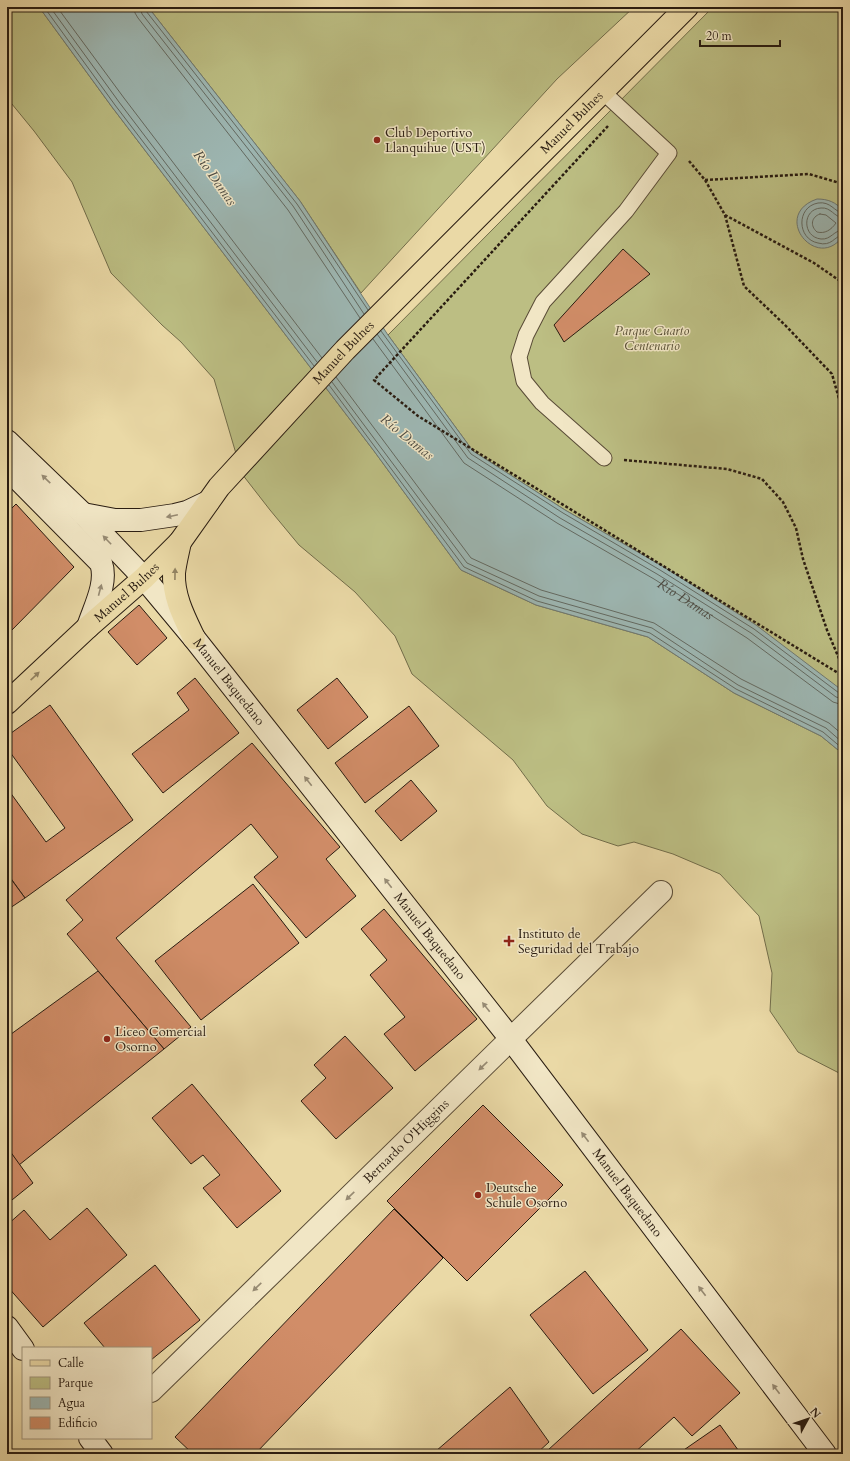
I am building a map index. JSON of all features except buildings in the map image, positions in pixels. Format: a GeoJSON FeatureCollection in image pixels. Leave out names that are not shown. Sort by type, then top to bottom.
{"type":"FeatureCollection","features":[{"type":"Feature","properties":{"kind":"main road","name":"Manuel Bulnes"},"geometry":{"type":"LineString","coordinates":[[7,702],[88,627],[144,578],[180,542],[214,495],[345,350],[687,7]]}},
{"type":"Feature","properties":{"kind":"main road"},"geometry":{"type":"LineString","coordinates":[[180,542],[174,574],[176,592],[180,609],[194,638]]}},
{"type":"Feature","properties":{"kind":"street","name":"Manuel Baquedano"},"geometry":{"type":"LineString","coordinates":[[7,441],[72,514],[101,563],[103,569],[101,589],[88,627]]}},
{"type":"Feature","properties":{"kind":"street","name":"Manuel Baquedano"},"geometry":{"type":"LineString","coordinates":[[7,468],[72,514],[144,578],[194,638],[510,1038],[825,1454]]}},
{"type":"Feature","properties":{"kind":"street"},"geometry":{"type":"LineString","coordinates":[[72,514],[115,520],[141,520],[187,512],[214,495]]}},
{"type":"Feature","properties":{"kind":"street","name":"Bernardo O'Higgins"},"geometry":{"type":"LineString","coordinates":[[152,1390],[510,1038],[661,892]]}},
{"type":"Feature","properties":{"kind":"street"},"geometry":{"type":"LineString","coordinates":[[7,1328],[22,1348]]}},
{"type":"Feature","properties":{"kind":"lane"},"geometry":{"type":"LineString","coordinates":[[603,92],[669,153],[626,212],[543,302],[526,335],[519,357],[524,380],[542,403],[604,458]]}},
{"type":"Feature","properties":{"kind":"path"},"geometry":{"type":"LineString","coordinates":[[685,157],[705,180],[725,215],[744,286],[785,325],[832,374],[843,413]]}},
{"type":"Feature","properties":{"kind":"path"},"geometry":{"type":"LineString","coordinates":[[705,180],[809,174],[843,184]]}},
{"type":"Feature","properties":{"kind":"path"},"geometry":{"type":"LineString","coordinates":[[725,215],[814,263],[843,283]]}},
{"type":"Feature","properties":{"kind":"path"},"geometry":{"type":"LineString","coordinates":[[604,458],[728,469],[762,479],[783,502],[796,528],[803,558],[827,630],[843,668]]}},
{"type":"Feature","properties":{"kind":"green space"},"geometry":{"type":"Polygon","coordinates":[[[7,7],[39,7],[112,107],[374,451],[461,570],[536,605],[648,637],[734,693],[821,736],[843,754],[843,1075],[798,1052],[770,1011],[772,973],[759,916],[720,874],[673,854],[634,842],[618,846],[582,834],[547,806],[513,760],[412,674],[395,636],[355,592],[299,545],[270,510],[242,474],[214,379],[181,342],[162,325],[111,273],[72,182],[7,98],[7,7]]]}},
{"type":"Feature","properties":{"kind":"green space","name":"Club Deportivo Llanquihue (UST)"},"geometry":{"type":"Polygon","coordinates":[[[148,7],[634,7],[557,79],[361,293],[300,201],[148,7]]]}},
{"type":"Feature","properties":{"kind":"green space","name":"Parque Cuarto Centenario"},"geometry":{"type":"Polygon","coordinates":[[[713,7],[843,7],[843,694],[721,603],[662,566],[565,510],[473,451],[388,335],[713,7]]]}},
{"type":"Feature","properties":{"kind":"water","name":"Río Damas"},"geometry":{"type":"Polygon","coordinates":[[[39,7],[148,7],[300,201],[388,335],[473,451],[565,510],[662,566],[756,625],[843,691],[843,754],[821,736],[734,693],[648,637],[536,605],[461,570],[374,451],[112,107],[39,7]]]}},
{"type":"Feature","properties":{"kind":"water"},"geometry":{"type":"Polygon","coordinates":[[[817,199],[832,202],[838,205],[843,211],[843,236],[832,246],[821,248],[811,245],[803,237],[798,227],[798,217],[804,207],[817,199]]]}},
{"type":"Feature","properties":{"kind":"place","name":"Club Deportivo Llanquihue (UST)"},"geometry":{"type":"Point","coordinates":[377,140]}},
{"type":"Feature","properties":{"kind":"place","name":"Instituto de Seguridad del Trabajo"},"geometry":{"type":"Point","coordinates":[509,941]}},
{"type":"Feature","properties":{"kind":"place","name":"Liceo Comercial Osorno"},"geometry":{"type":"Point","coordinates":[107,1039]}},
{"type":"Feature","properties":{"kind":"place","name":"Deutsche Schule Osorno"},"geometry":{"type":"Point","coordinates":[478,1195]}}]}
